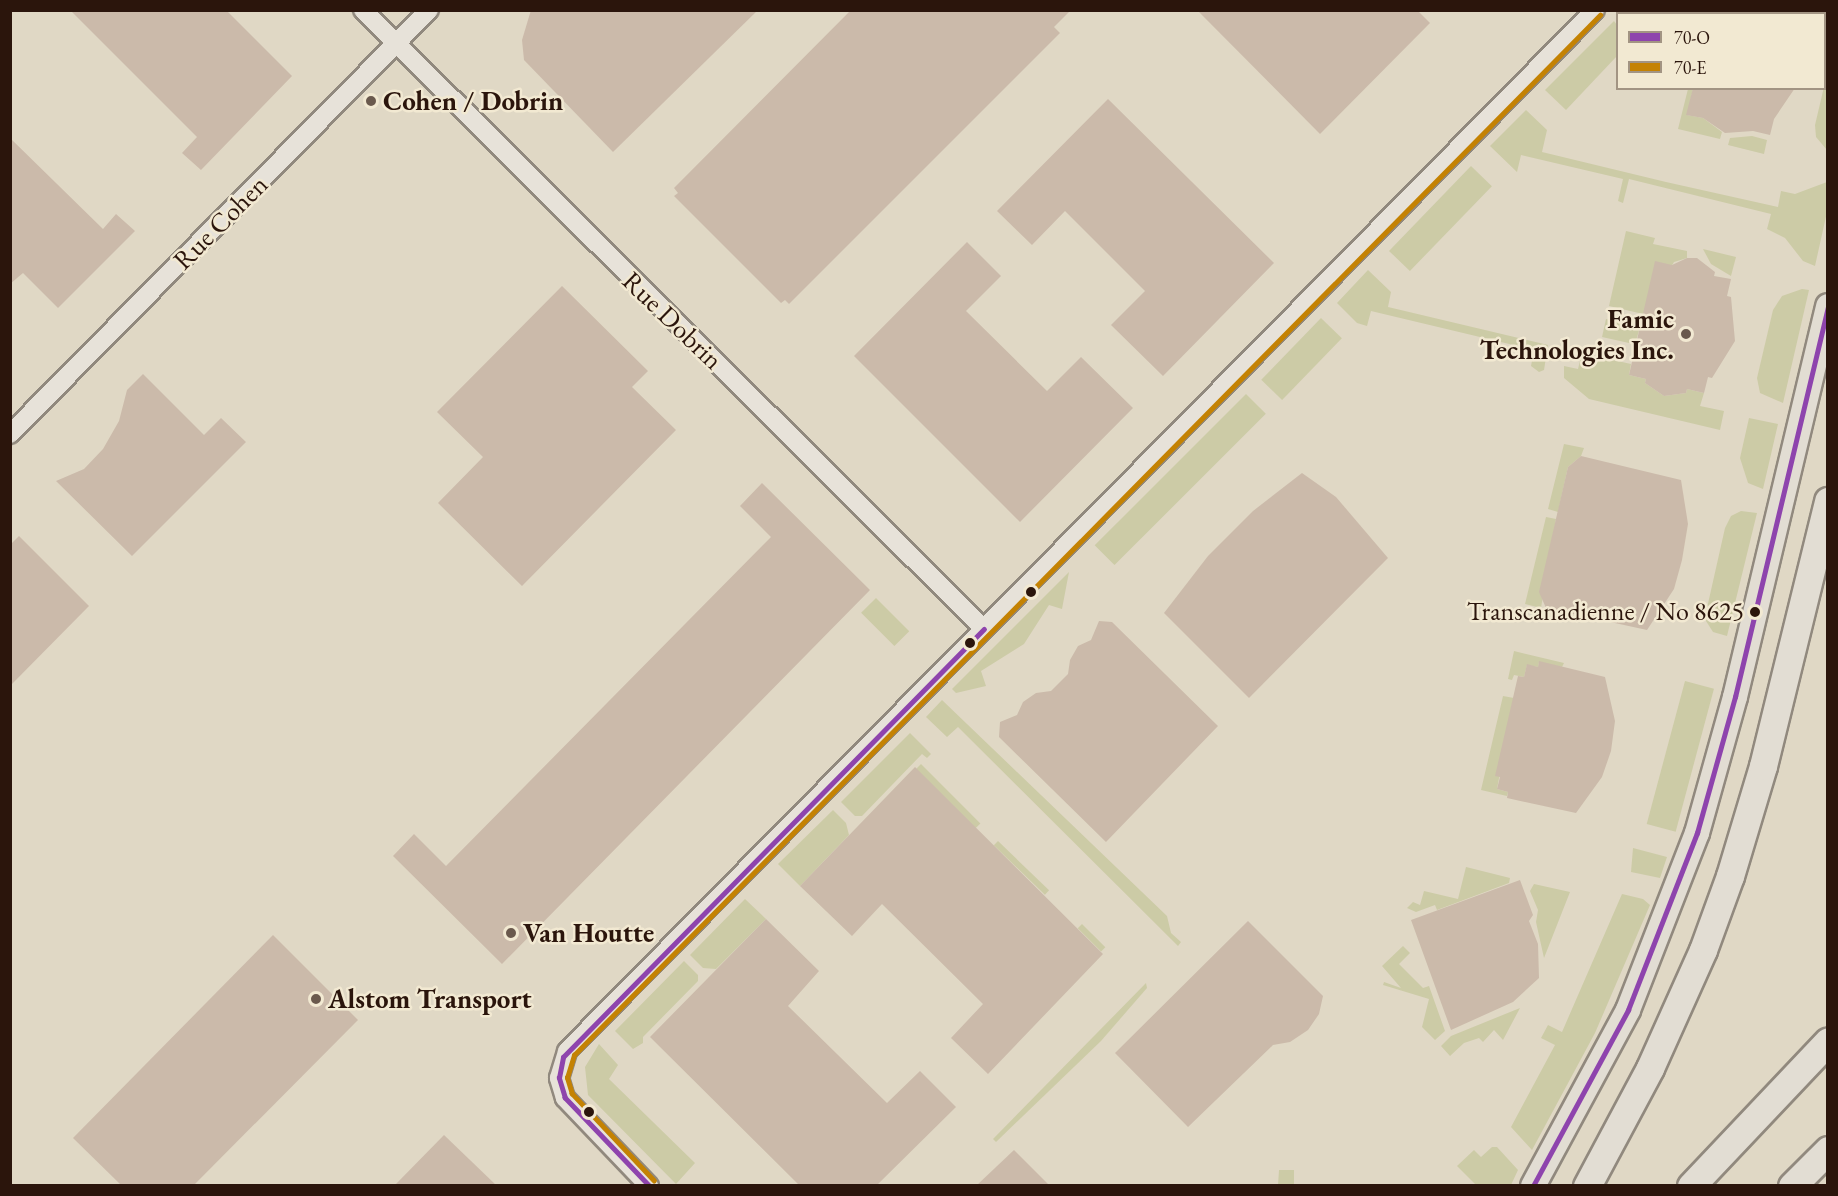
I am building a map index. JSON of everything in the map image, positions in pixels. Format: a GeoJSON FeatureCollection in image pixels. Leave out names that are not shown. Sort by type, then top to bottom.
{"type":"FeatureCollection","features":[{"type":"Feature","properties":{"kind":"highway"},"geometry":{"type":"LineString","coordinates":[[1587,1185],[1650,1068],[1703,950],[1730,876],[1763,766],[1827,501]]}},
{"type":"Feature","properties":{"kind":"highway"},"geometry":{"type":"LineString","coordinates":[[1691,1185],[1827,1041]]}},
{"type":"Feature","properties":{"kind":"highway"},"geometry":{"type":"LineString","coordinates":[[1792,1185],[1827,1150]]}},
{"type":"Feature","properties":{"kind":"main road"},"geometry":{"type":"LineString","coordinates":[[1533,1185],[1592,1084],[1628,1010],[1697,833],[1735,697],[1827,306]]}},
{"type":"Feature","properties":{"kind":"street","name":"Rue Dobrin"},"geometry":{"type":"LineString","coordinates":[[363,10],[984,630]]}},
{"type":"Feature","properties":{"kind":"street","name":"Rue Cohen"},"geometry":{"type":"LineString","coordinates":[[10,434],[429,10]]}},
{"type":"Feature","properties":{"kind":"street"},"geometry":{"type":"LineString","coordinates":[[649,1185],[565,1098],[559,1078],[563,1057],[1595,10]]}},
{"type":"Feature","properties":{"kind":"green space"},"geometry":{"type":"Polygon","coordinates":[[[1614,21],[1616,24],[1616,57],[1566,110],[1545,90],[1614,21]]]}},
{"type":"Feature","properties":{"kind":"green space"},"geometry":{"type":"Polygon","coordinates":[[[1827,74],[1827,150],[1816,137],[1815,125],[1823,90],[1826,90],[1827,74]]]}},
{"type":"Feature","properties":{"kind":"green space"},"geometry":{"type":"Polygon","coordinates":[[[1688,90],[1693,90],[1687,115],[1703,118],[1722,132],[1720,139],[1678,129],[1688,90]]]}},
{"type":"Feature","properties":{"kind":"green space"},"geometry":{"type":"Polygon","coordinates":[[[1526,110],[1547,130],[1542,152],[1666,182],[1778,207],[1781,191],[1795,194],[1827,182],[1827,212],[1815,266],[1803,261],[1785,238],[1767,229],[1771,214],[1629,179],[1623,203],[1618,201],[1623,179],[1521,155],[1517,172],[1490,146],[1526,110]]]}},
{"type":"Feature","properties":{"kind":"green space"},"geometry":{"type":"Polygon","coordinates":[[[1752,136],[1767,140],[1764,154],[1728,145],[1730,138],[1752,136]]]}},
{"type":"Feature","properties":{"kind":"green space"},"geometry":{"type":"Polygon","coordinates":[[[1471,166],[1492,186],[1410,271],[1389,251],[1471,166]]]}},
{"type":"Feature","properties":{"kind":"green space"},"geometry":{"type":"Polygon","coordinates":[[[1626,231],[1655,238],[1653,244],[1687,251],[1687,258],[1674,262],[1643,314],[1609,306],[1626,231]]]}},
{"type":"Feature","properties":{"kind":"green space"},"geometry":{"type":"Polygon","coordinates":[[[1703,249],[1736,257],[1731,276],[1711,264],[1703,249]]]}},
{"type":"Feature","properties":{"kind":"green space"},"geometry":{"type":"Polygon","coordinates":[[[1368,270],[1391,292],[1388,307],[1548,345],[1544,370],[1539,372],[1531,366],[1534,350],[1371,311],[1367,326],[1357,323],[1337,303],[1368,270]]]}},
{"type":"Feature","properties":{"kind":"green space"},"geometry":{"type":"Polygon","coordinates":[[[1802,289],[1809,290],[1783,403],[1760,393],[1757,378],[1773,310],[1782,296],[1802,289]]]}},
{"type":"Feature","properties":{"kind":"green space"},"geometry":{"type":"Polygon","coordinates":[[[1321,318],[1342,338],[1282,400],[1261,380],[1321,318]]]}},
{"type":"Feature","properties":{"kind":"green space"},"geometry":{"type":"Polygon","coordinates":[[[1606,319],[1640,327],[1636,341],[1629,343],[1602,337],[1606,319]]]}},
{"type":"Feature","properties":{"kind":"green space"},"geometry":{"type":"Polygon","coordinates":[[[1582,353],[1631,364],[1629,375],[1646,379],[1645,383],[1664,396],[1686,393],[1687,389],[1704,393],[1700,406],[1724,411],[1720,430],[1589,399],[1564,378],[1564,366],[1578,369],[1582,353]]]}},
{"type":"Feature","properties":{"kind":"green space"},"geometry":{"type":"Polygon","coordinates":[[[1246,394],[1266,414],[1114,565],[1095,545],[1246,394]]]}},
{"type":"Feature","properties":{"kind":"green space"},"geometry":{"type":"Polygon","coordinates":[[[1749,418],[1778,424],[1763,489],[1748,483],[1740,458],[1749,418]]]}},
{"type":"Feature","properties":{"kind":"green space"},"geometry":{"type":"Polygon","coordinates":[[[1564,444],[1584,448],[1581,456],[1568,467],[1558,512],[1548,509],[1564,444]]]}},
{"type":"Feature","properties":{"kind":"green space"},"geometry":{"type":"Polygon","coordinates":[[[1741,511],[1757,513],[1727,636],[1713,632],[1706,621],[1707,608],[1725,528],[1731,516],[1741,511]]]}},
{"type":"Feature","properties":{"kind":"green space"},"geometry":{"type":"Polygon","coordinates":[[[1546,517],[1556,519],[1541,608],[1525,604],[1546,517]]]}},
{"type":"Feature","properties":{"kind":"green space"},"geometry":{"type":"Polygon","coordinates":[[[1069,572],[1062,609],[1049,605],[1024,644],[981,671],[986,686],[956,693],[952,689],[1069,572]]]}},
{"type":"Feature","properties":{"kind":"green space"},"geometry":{"type":"Polygon","coordinates":[[[876,598],[909,631],[894,646],[861,613],[876,598]]]}},
{"type":"Feature","properties":{"kind":"green space"},"geometry":{"type":"Polygon","coordinates":[[[1514,651],[1564,663],[1562,667],[1539,662],[1538,667],[1527,665],[1524,677],[1514,675],[1512,680],[1508,679],[1514,651]]]}},
{"type":"Feature","properties":{"kind":"green space"},"geometry":{"type":"Polygon","coordinates":[[[1685,681],[1714,689],[1676,832],[1647,824],[1685,681]]]}},
{"type":"Feature","properties":{"kind":"green space"},"geometry":{"type":"Polygon","coordinates":[[[1503,696],[1514,698],[1497,789],[1508,792],[1507,796],[1481,790],[1503,696]]]}},
{"type":"Feature","properties":{"kind":"green space"},"geometry":{"type":"Polygon","coordinates":[[[942,700],[1167,916],[1171,933],[1181,942],[1178,946],[958,727],[947,737],[926,717],[942,700]]]}},
{"type":"Feature","properties":{"kind":"green space"},"geometry":{"type":"Polygon","coordinates":[[[910,733],[931,754],[927,758],[922,754],[862,816],[855,816],[841,802],[910,733]]]}},
{"type":"Feature","properties":{"kind":"green space"},"geometry":{"type":"Polygon","coordinates":[[[921,764],[980,823],[975,828],[916,769],[921,764]]]}},
{"type":"Feature","properties":{"kind":"green space"},"geometry":{"type":"Polygon","coordinates":[[[833,810],[846,823],[849,835],[800,886],[778,864],[833,810]]]}},
{"type":"Feature","properties":{"kind":"green space"},"geometry":{"type":"Polygon","coordinates":[[[998,841],[1049,890],[1045,895],[994,845],[998,841]]]}},
{"type":"Feature","properties":{"kind":"green space"},"geometry":{"type":"Polygon","coordinates":[[[1633,848],[1667,857],[1660,878],[1631,872],[1633,848]]]}},
{"type":"Feature","properties":{"kind":"green space"},"geometry":{"type":"Polygon","coordinates":[[[1466,867],[1510,878],[1509,883],[1437,910],[1435,905],[1416,912],[1407,908],[1413,902],[1420,905],[1424,891],[1458,899],[1466,867]]]}},
{"type":"Feature","properties":{"kind":"green space"},"geometry":{"type":"Polygon","coordinates":[[[1534,884],[1570,892],[1544,958],[1536,922],[1538,910],[1530,891],[1534,884]]]}},
{"type":"Feature","properties":{"kind":"green space"},"geometry":{"type":"Polygon","coordinates":[[[1622,894],[1643,899],[1650,905],[1595,1033],[1532,1150],[1511,1127],[1555,1045],[1541,1038],[1548,1025],[1562,1032],[1622,894]]]}},
{"type":"Feature","properties":{"kind":"green space"},"geometry":{"type":"Polygon","coordinates":[[[745,899],[766,919],[716,969],[703,968],[690,955],[745,899]]]}},
{"type":"Feature","properties":{"kind":"green space"},"geometry":{"type":"Polygon","coordinates":[[[1082,924],[1105,947],[1101,952],[1078,928],[1082,924]]]}},
{"type":"Feature","properties":{"kind":"green space"},"geometry":{"type":"Polygon","coordinates":[[[1403,946],[1410,953],[1399,964],[1423,988],[1429,986],[1445,1031],[1435,1040],[1422,1027],[1429,999],[1383,985],[1384,982],[1401,988],[1382,966],[1403,946]]]}},
{"type":"Feature","properties":{"kind":"green space"},"geometry":{"type":"Polygon","coordinates":[[[684,961],[698,975],[698,981],[643,1037],[643,1043],[633,1049],[615,1031],[684,961]]]}},
{"type":"Feature","properties":{"kind":"green space"},"geometry":{"type":"Polygon","coordinates":[[[1146,983],[1147,988],[1101,1041],[996,1142],[993,1139],[1146,983]]]}},
{"type":"Feature","properties":{"kind":"green space"},"geometry":{"type":"Polygon","coordinates":[[[1520,1008],[1503,1040],[1494,1030],[1483,1042],[1479,1038],[1464,1043],[1450,1056],[1441,1046],[1451,1036],[1520,1008]]]}},
{"type":"Feature","properties":{"kind":"green space"},"geometry":{"type":"Polygon","coordinates":[[[599,1044],[618,1065],[609,1079],[695,1163],[676,1184],[588,1095],[585,1067],[599,1044]]]}},
{"type":"Feature","properties":{"kind":"green space"},"geometry":{"type":"Polygon","coordinates":[[[1492,1147],[1497,1147],[1518,1170],[1511,1185],[1476,1185],[1457,1166],[1474,1150],[1481,1157],[1492,1147]]]}},
{"type":"Feature","properties":{"kind":"green space"},"geometry":{"type":"Polygon","coordinates":[[[1279,1170],[1294,1170],[1294,1185],[1278,1185],[1279,1170]]]}},
{"type":"Feature","properties":{"kind":"building"},"geometry":{"type":"Polygon","coordinates":[[[70,10],[226,10],[292,76],[201,170],[182,153],[197,137],[70,10]]]}},
{"type":"Feature","properties":{"kind":"building"},"geometry":{"type":"Polygon","coordinates":[[[531,10],[758,10],[613,152],[524,60],[522,40],[531,10]]]}},
{"type":"Feature","properties":{"kind":"building"},"geometry":{"type":"Polygon","coordinates":[[[851,10],[1071,10],[1054,27],[1060,33],[789,304],[785,300],[781,303],[674,196],[678,193],[674,188],[851,10]]]}},
{"type":"Feature","properties":{"kind":"building"},"geometry":{"type":"Polygon","coordinates":[[[1197,10],[1417,10],[1430,23],[1320,134],[1197,10]]]}},
{"type":"Feature","properties":{"kind":"building"},"geometry":{"type":"Polygon","coordinates":[[[1692,90],[1794,90],[1774,119],[1770,135],[1753,131],[1725,133],[1703,118],[1686,115],[1692,90]]]}},
{"type":"Feature","properties":{"kind":"building"},"geometry":{"type":"Polygon","coordinates":[[[1108,99],[1274,263],[1163,376],[1111,325],[1145,291],[1065,211],[1032,245],[997,211],[1108,99]]]}},
{"type":"Feature","properties":{"kind":"building"},"geometry":{"type":"Polygon","coordinates":[[[10,138],[103,229],[116,214],[135,231],[58,308],[23,273],[10,284],[10,138]]]}},
{"type":"Feature","properties":{"kind":"building"},"geometry":{"type":"Polygon","coordinates":[[[967,242],[1001,276],[966,311],[1047,391],[1081,357],[1133,408],[1020,522],[854,356],[967,242]]]}},
{"type":"Feature","properties":{"kind":"building","name":"Famic Technologies Inc."},"geometry":{"type":"Polygon","coordinates":[[[1687,258],[1697,258],[1715,272],[1714,276],[1731,279],[1727,296],[1731,297],[1735,341],[1712,378],[1708,377],[1704,393],[1687,389],[1686,393],[1664,396],[1645,383],[1646,379],[1629,375],[1655,261],[1672,265],[1687,258]]]}},
{"type":"Feature","properties":{"kind":"building"},"geometry":{"type":"Polygon","coordinates":[[[562,286],[648,371],[632,387],[676,430],[522,586],[438,503],[483,457],[437,412],[562,286]]]}},
{"type":"Feature","properties":{"kind":"building"},"geometry":{"type":"Polygon","coordinates":[[[143,374],[204,435],[221,418],[246,442],[132,556],[56,481],[84,469],[103,449],[119,421],[127,390],[143,374]]]}},
{"type":"Feature","properties":{"kind":"building"},"geometry":{"type":"Polygon","coordinates":[[[1581,456],[1681,480],[1688,524],[1682,560],[1674,589],[1647,630],[1546,608],[1539,592],[1568,467],[1581,456]]]}},
{"type":"Feature","properties":{"kind":"building"},"geometry":{"type":"Polygon","coordinates":[[[1302,473],[1336,497],[1388,558],[1249,698],[1164,613],[1208,556],[1253,511],[1302,473]]]}},
{"type":"Feature","properties":{"kind":"building"},"geometry":{"type":"Polygon","coordinates":[[[762,483],[870,590],[502,964],[393,856],[414,834],[446,866],[771,537],[740,506],[762,483]]]}},
{"type":"Feature","properties":{"kind":"building"},"geometry":{"type":"Polygon","coordinates":[[[19,536],[89,606],[10,686],[10,545],[19,536]]]}},
{"type":"Feature","properties":{"kind":"building"},"geometry":{"type":"Polygon","coordinates":[[[1099,621],[1112,622],[1218,726],[1106,842],[999,737],[1000,722],[1017,715],[1023,702],[1036,693],[1051,691],[1068,674],[1070,660],[1078,646],[1091,640],[1099,621]]]}},
{"type":"Feature","properties":{"kind":"building"},"geometry":{"type":"Polygon","coordinates":[[[1539,661],[1605,677],[1615,721],[1611,751],[1602,777],[1576,813],[1507,798],[1508,792],[1497,789],[1500,777],[1495,776],[1518,676],[1524,677],[1527,664],[1538,667],[1539,661]]]}},
{"type":"Feature","properties":{"kind":"building"},"geometry":{"type":"Polygon","coordinates":[[[915,767],[1103,954],[988,1074],[951,1038],[983,1004],[882,904],[852,936],[800,886],[915,767]]]}},
{"type":"Feature","properties":{"kind":"building"},"geometry":{"type":"Polygon","coordinates":[[[1520,880],[1533,915],[1529,921],[1538,944],[1539,978],[1513,1002],[1451,1030],[1411,920],[1520,880]]]}},
{"type":"Feature","properties":{"kind":"building"},"geometry":{"type":"Polygon","coordinates":[[[766,919],[819,971],[788,1006],[887,1103],[920,1071],[956,1107],[877,1185],[799,1185],[650,1037],[766,919]]]}},
{"type":"Feature","properties":{"kind":"building"},"geometry":{"type":"Polygon","coordinates":[[[1248,921],[1323,996],[1319,1014],[1308,1030],[1290,1042],[1273,1045],[1188,1127],[1115,1053],[1248,921]]]}},
{"type":"Feature","properties":{"kind":"building"},"geometry":{"type":"Polygon","coordinates":[[[273,935],[358,1020],[194,1185],[121,1185],[73,1138],[273,935]]]}},
{"type":"Feature","properties":{"kind":"building"},"geometry":{"type":"Polygon","coordinates":[[[444,1135],[496,1185],[395,1185],[444,1135]]]}},
{"type":"Feature","properties":{"kind":"building"},"geometry":{"type":"Polygon","coordinates":[[[1014,1150],[1049,1185],[977,1185],[1014,1150]]]}},
{"type":"Feature","properties":{"kind":"transit line","name":"70-E"},"geometry":{"type":"LineString","coordinates":[[654,1181],[572,1094],[567,1078],[574,1055],[1600,15]]}},
{"type":"Feature","properties":{"kind":"transit line","name":"70-O"},"geometry":{"type":"LineString","coordinates":[[1533,1186],[1628,1010],[1697,833],[1735,697],[1828,308]]}},
{"type":"Feature","properties":{"kind":"transit line","name":"70-O"},"geometry":{"type":"LineString","coordinates":[[649,1186],[565,1098],[559,1078],[563,1057],[984,629]]}},
{"type":"Feature","properties":{"kind":"place","name":"Cohen / Dobrin"},"geometry":{"type":"Point","coordinates":[371,101]}},
{"type":"Feature","properties":{"kind":"place","name":"Famic Technologies Inc."},"geometry":{"type":"Point","coordinates":[1686,334]}},
{"type":"Feature","properties":{"kind":"place","name":"Transcanadienne / No 8625"},"geometry":{"type":"Point","coordinates":[1755,612]}},
{"type":"Feature","properties":{"kind":"place","name":"Van Houtte"},"geometry":{"type":"Point","coordinates":[511,933]}},
{"type":"Feature","properties":{"kind":"place","name":"Alstom Transport"},"geometry":{"type":"Point","coordinates":[316,999]}}]}
